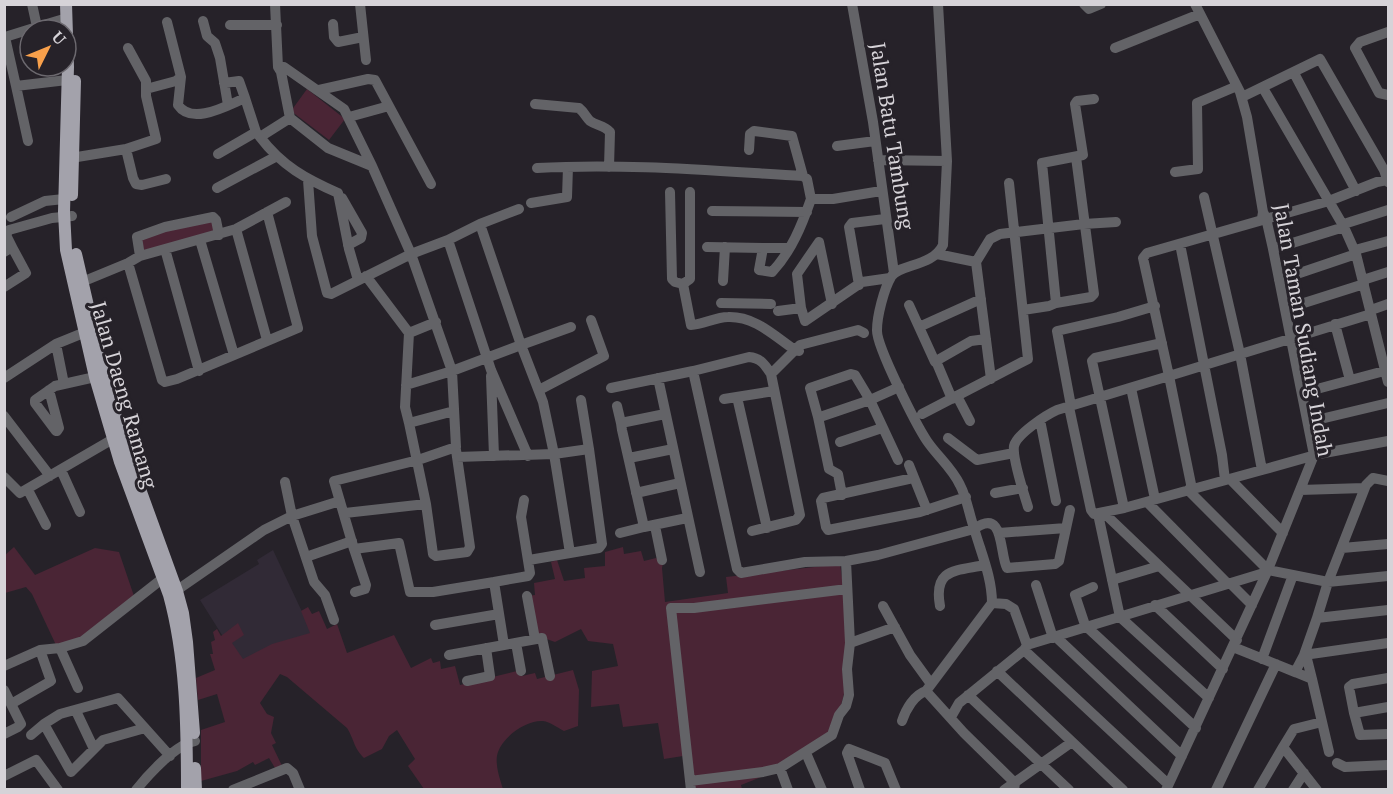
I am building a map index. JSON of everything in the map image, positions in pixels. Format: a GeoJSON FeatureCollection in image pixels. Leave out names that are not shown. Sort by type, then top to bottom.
{"type":"FeatureCollection","features":[{"type":"Feature","properties":{"kind":"main road","name":"Jalan Daeng Ramang"},"geometry":{"type":"LineString","coordinates":[[66,4],[67,18]]}},
{"type":"Feature","properties":{"kind":"main road","name":"Jalan Daeng Ramang"},"geometry":{"type":"LineString","coordinates":[[74,4],[75,65],[64,199],[75,249],[78,284],[88,331],[109,409],[124,460],[166,575],[183,613],[186,682],[196,789]]}},
{"type":"Feature","properties":{"kind":"main road","name":"Jalan Daeng Ramang"},"geometry":{"type":"LineString","coordinates":[[67,80],[68,216]]}},
{"type":"Feature","properties":{"kind":"main road","name":"Jalan Daeng Ramang"},"geometry":{"type":"LineString","coordinates":[[88,331],[95,377],[109,409],[113,440],[124,460]]}},
{"type":"Feature","properties":{"kind":"main road","name":"Jalan Daeng Ramang"},"geometry":{"type":"LineString","coordinates":[[187,789],[191,742]]}},
{"type":"Feature","properties":{"kind":"street"},"geometry":{"type":"LineString","coordinates":[[276,4],[281,69],[290,118],[328,148],[372,166]]}},
{"type":"Feature","properties":{"kind":"street"},"geometry":{"type":"LineString","coordinates":[[281,4],[281,69]]}},
{"type":"Feature","properties":{"kind":"street"},"geometry":{"type":"LineString","coordinates":[[360,4],[366,60]]}},
{"type":"Feature","properties":{"kind":"street","name":"Jalan Batu Tambung"},"geometry":{"type":"LineString","coordinates":[[852,4],[878,160],[892,275]]}},
{"type":"Feature","properties":{"kind":"street"},"geometry":{"type":"LineString","coordinates":[[832,304],[819,242],[796,274],[803,319],[806,321],[832,304],[864,282],[892,275],[937,254],[944,240],[947,161],[938,4]]}},
{"type":"Feature","properties":{"kind":"street"},"geometry":{"type":"LineString","coordinates":[[1084,4],[1089,9],[1101,4]]}},
{"type":"Feature","properties":{"kind":"street"},"geometry":{"type":"LineString","coordinates":[[1115,48],[1198,9]]}},
{"type":"Feature","properties":{"kind":"street","name":"Jalan Taman Sudiang Indah"},"geometry":{"type":"LineString","coordinates":[[1167,787],[1268,571],[1311,458],[1242,97],[1198,9]]}},
{"type":"Feature","properties":{"kind":"street"},"geometry":{"type":"LineString","coordinates":[[203,21],[207,36],[214,41],[218,51],[228,105]]}},
{"type":"Feature","properties":{"kind":"street"},"geometry":{"type":"LineString","coordinates":[[167,22],[181,77],[178,105],[181,109],[201,114],[219,110],[245,98]]}},
{"type":"Feature","properties":{"kind":"street"},"geometry":{"type":"LineString","coordinates":[[333,24],[334,38],[338,42],[363,37]]}},
{"type":"Feature","properties":{"kind":"street"},"geometry":{"type":"LineString","coordinates":[[230,25],[277,25]]}},
{"type":"Feature","properties":{"kind":"street"},"geometry":{"type":"LineString","coordinates":[[1389,32],[1360,42],[1355,48],[1380,93],[1389,96]]}},
{"type":"Feature","properties":{"kind":"street"},"geometry":{"type":"LineString","coordinates":[[5,36],[28,141]]}},
{"type":"Feature","properties":{"kind":"street"},"geometry":{"type":"LineString","coordinates":[[69,158],[126,149],[156,138],[146,96],[146,81],[128,48]]}},
{"type":"Feature","properties":{"kind":"street"},"geometry":{"type":"LineString","coordinates":[[1242,97],[1318,59],[1323,63],[1387,175],[1377,182],[1329,201],[1264,216],[1214,234],[1147,253],[1144,256],[1190,490],[1268,571]]}},
{"type":"Feature","properties":{"kind":"street"},"geometry":{"type":"LineString","coordinates":[[225,83],[239,81],[258,134],[277,156],[308,180],[338,193],[348,245],[362,278],[409,333],[405,407],[418,460],[434,555],[466,552],[470,547],[457,452],[452,371],[411,254],[349,117],[340,106],[319,90],[281,69]]}},
{"type":"Feature","properties":{"kind":"street"},"geometry":{"type":"LineString","coordinates":[[1294,73],[1356,191]]}},
{"type":"Feature","properties":{"kind":"street"},"geometry":{"type":"LineString","coordinates":[[146,88],[176,81],[181,77]]}},
{"type":"Feature","properties":{"kind":"street"},"geometry":{"type":"LineString","coordinates":[[319,90],[371,79],[378,82],[431,184]]}},
{"type":"Feature","properties":{"kind":"street"},"geometry":{"type":"LineString","coordinates":[[16,87],[67,80]]}},
{"type":"Feature","properties":{"kind":"street"},"geometry":{"type":"LineString","coordinates":[[1175,172],[1198,169],[1197,103],[1237,86]]}},
{"type":"Feature","properties":{"kind":"street"},"geometry":{"type":"LineString","coordinates":[[1263,88],[1344,227],[1356,252],[1371,312],[1384,337],[1388,374],[1350,380],[1302,393]]}},
{"type":"Feature","properties":{"kind":"street"},"geometry":{"type":"LineString","coordinates":[[1056,303],[1042,163],[1083,154],[1075,104],[1077,101],[1094,99]]}},
{"type":"Feature","properties":{"kind":"street"},"geometry":{"type":"LineString","coordinates":[[535,104],[579,108],[590,121],[606,128],[610,132],[609,167]]}},
{"type":"Feature","properties":{"kind":"street"},"geometry":{"type":"LineString","coordinates":[[349,117],[389,106]]}},
{"type":"Feature","properties":{"kind":"street"},"geometry":{"type":"LineString","coordinates":[[218,154],[290,118]]}},
{"type":"Feature","properties":{"kind":"street"},"geometry":{"type":"LineString","coordinates":[[749,150],[750,134],[754,130],[792,136],[803,176],[807,179],[811,199],[802,224],[789,248],[780,263],[770,272],[761,272],[759,269],[763,248]]}},
{"type":"Feature","properties":{"kind":"street"},"geometry":{"type":"LineString","coordinates":[[837,146],[875,141]]}},
{"type":"Feature","properties":{"kind":"street"},"geometry":{"type":"LineString","coordinates":[[126,149],[136,184],[142,185],[166,179]]}},
{"type":"Feature","properties":{"kind":"street"},"geometry":{"type":"LineString","coordinates":[[217,188],[277,156]]}},
{"type":"Feature","properties":{"kind":"street"},"geometry":{"type":"LineString","coordinates":[[1023,310],[1091,297],[1094,294],[1076,157]]}},
{"type":"Feature","properties":{"kind":"street"},"geometry":{"type":"LineString","coordinates":[[878,160],[947,161]]}},
{"type":"Feature","properties":{"kind":"street"},"geometry":{"type":"LineString","coordinates":[[531,203],[567,197],[568,167]]}},
{"type":"Feature","properties":{"kind":"street"},"geometry":{"type":"LineString","coordinates":[[537,168],[609,167],[803,176]]}},
{"type":"Feature","properties":{"kind":"street"},"geometry":{"type":"LineString","coordinates":[[308,180],[312,236],[327,293],[331,294],[411,254],[519,209]]}},
{"type":"Feature","properties":{"kind":"street"},"geometry":{"type":"LineString","coordinates":[[922,414],[1028,359],[1009,183]]}},
{"type":"Feature","properties":{"kind":"street"},"geometry":{"type":"LineString","coordinates":[[811,199],[833,199],[881,191]]}},
{"type":"Feature","properties":{"kind":"street"},"geometry":{"type":"LineString","coordinates":[[670,192],[672,279],[683,284],[690,279],[690,192]]}},
{"type":"Feature","properties":{"kind":"street"},"geometry":{"type":"LineString","coordinates":[[1204,197],[1240,354],[1262,470]]}},
{"type":"Feature","properties":{"kind":"street"},"geometry":{"type":"LineString","coordinates":[[11,218],[45,201],[64,199]]}},
{"type":"Feature","properties":{"kind":"street"},"geometry":{"type":"LineString","coordinates":[[78,284],[140,256],[236,229],[285,202]]}},
{"type":"Feature","properties":{"kind":"street"},"geometry":{"type":"LineString","coordinates":[[1273,249],[1389,210]]}},
{"type":"Feature","properties":{"kind":"street"},"geometry":{"type":"LineString","coordinates":[[711,211],[807,212]]}},
{"type":"Feature","properties":{"kind":"street"},"geometry":{"type":"LineString","coordinates":[[128,263],[162,380],[169,382],[299,327],[267,212]]}},
{"type":"Feature","properties":{"kind":"street"},"geometry":{"type":"LineString","coordinates":[[4,287],[26,273],[8,249],[6,235],[9,230],[46,219],[68,216]]}},
{"type":"Feature","properties":{"kind":"street"},"geometry":{"type":"LineString","coordinates":[[1264,216],[1285,309],[1288,340],[1308,422],[1311,458]]}},
{"type":"Feature","properties":{"kind":"street"},"geometry":{"type":"LineString","coordinates":[[140,256],[137,237],[165,227],[213,217],[219,235]]}},
{"type":"Feature","properties":{"kind":"street"},"geometry":{"type":"LineString","coordinates":[[859,285],[849,227],[852,223],[885,219]]}},
{"type":"Feature","properties":{"kind":"street"},"geometry":{"type":"LineString","coordinates":[[992,379],[976,262],[990,239],[1000,234],[1116,222]]}},
{"type":"Feature","properties":{"kind":"street"},"geometry":{"type":"LineString","coordinates":[[480,224],[547,418],[570,553]]}},
{"type":"Feature","properties":{"kind":"street"},"geometry":{"type":"LineString","coordinates":[[236,229],[267,340]]}},
{"type":"Feature","properties":{"kind":"street"},"geometry":{"type":"LineString","coordinates":[[200,240],[234,355]]}},
{"type":"Feature","properties":{"kind":"street"},"geometry":{"type":"LineString","coordinates":[[448,240],[491,370],[528,456]]}},
{"type":"Feature","properties":{"kind":"street"},"geometry":{"type":"LineString","coordinates":[[1279,280],[1389,241]]}},
{"type":"Feature","properties":{"kind":"street"},"geometry":{"type":"LineString","coordinates":[[1180,244],[1228,480],[1283,533]]}},
{"type":"Feature","properties":{"kind":"street"},"geometry":{"type":"LineString","coordinates":[[707,247],[789,248]]}},
{"type":"Feature","properties":{"kind":"street"},"geometry":{"type":"LineString","coordinates":[[723,281],[725,247]]}},
{"type":"Feature","properties":{"kind":"street"},"geometry":{"type":"LineString","coordinates":[[165,249],[199,370]]}},
{"type":"Feature","properties":{"kind":"street"},"geometry":{"type":"LineString","coordinates":[[937,254],[976,262]]}},
{"type":"Feature","properties":{"kind":"street"},"geometry":{"type":"LineString","coordinates":[[1285,309],[1389,272]]}},
{"type":"Feature","properties":{"kind":"street"},"geometry":{"type":"LineString","coordinates":[[892,275],[877,330],[880,343],[899,387],[927,441],[949,467],[966,497],[991,586],[992,603],[928,687],[917,696],[902,721]]}},
{"type":"Feature","properties":{"kind":"street"},"geometry":{"type":"LineString","coordinates":[[683,284],[691,325],[726,316],[741,319],[775,334],[795,350],[802,351],[860,337],[864,333],[877,330]]}},
{"type":"Feature","properties":{"kind":"street"},"geometry":{"type":"LineString","coordinates":[[716,292],[726,316]]}},
{"type":"Feature","properties":{"kind":"street"},"geometry":{"type":"LineString","coordinates":[[919,327],[981,299]]}},
{"type":"Feature","properties":{"kind":"street"},"geometry":{"type":"LineString","coordinates":[[721,303],[801,308]]}},
{"type":"Feature","properties":{"kind":"street"},"geometry":{"type":"LineString","coordinates":[[1028,507],[1014,453],[1017,440],[1040,420],[1070,406],[1288,340],[1389,304]]}},
{"type":"Feature","properties":{"kind":"street"},"geometry":{"type":"LineString","coordinates":[[909,305],[935,362],[970,421]]}},
{"type":"Feature","properties":{"kind":"street"},"geometry":{"type":"LineString","coordinates":[[1155,306],[1057,331],[1091,510],[1094,514],[1151,501],[1262,470],[1389,441]]}},
{"type":"Feature","properties":{"kind":"street"},"geometry":{"type":"LineString","coordinates":[[539,390],[604,356],[591,320]]}},
{"type":"Feature","properties":{"kind":"street"},"geometry":{"type":"LineString","coordinates":[[409,333],[436,322]]}},
{"type":"Feature","properties":{"kind":"street"},"geometry":{"type":"LineString","coordinates":[[1335,324],[1350,380]]}},
{"type":"Feature","properties":{"kind":"street"},"geometry":{"type":"LineString","coordinates":[[406,385],[452,371],[571,327]]}},
{"type":"Feature","properties":{"kind":"street"},"geometry":{"type":"LineString","coordinates":[[4,378],[56,344],[88,331]]}},
{"type":"Feature","properties":{"kind":"street"},"geometry":{"type":"LineString","coordinates":[[935,362],[938,358],[971,340],[986,339]]}},
{"type":"Feature","properties":{"kind":"street"},"geometry":{"type":"LineString","coordinates":[[1124,508],[1093,360],[1162,343]]}},
{"type":"Feature","properties":{"kind":"street"},"geometry":{"type":"LineString","coordinates":[[56,344],[64,384]]}},
{"type":"Feature","properties":{"kind":"street"},"geometry":{"type":"LineString","coordinates":[[771,374],[795,350]]}},
{"type":"Feature","properties":{"kind":"street"},"geometry":{"type":"LineString","coordinates":[[611,388],[749,357],[755,357],[764,363],[771,374],[800,515],[796,520],[752,531]]}},
{"type":"Feature","properties":{"kind":"street"},"geometry":{"type":"LineString","coordinates":[[491,370],[494,456]]}},
{"type":"Feature","properties":{"kind":"street"},"geometry":{"type":"LineString","coordinates":[[693,371],[738,571],[743,573],[805,562],[846,561],[898,551],[988,523],[999,533],[1008,568],[1057,563],[1070,510]]}},
{"type":"Feature","properties":{"kind":"street"},"geometry":{"type":"LineString","coordinates":[[842,495],[838,474],[829,469],[810,388],[853,374],[870,400],[882,428],[913,478],[927,510]]}},
{"type":"Feature","properties":{"kind":"street"},"geometry":{"type":"LineString","coordinates":[[49,390],[95,377]]}},
{"type":"Feature","properties":{"kind":"street"},"geometry":{"type":"LineString","coordinates":[[658,378],[700,572]]}},
{"type":"Feature","properties":{"kind":"street"},"geometry":{"type":"LineString","coordinates":[[823,416],[870,400],[899,387]]}},
{"type":"Feature","properties":{"kind":"street"},"geometry":{"type":"LineString","coordinates":[[1131,388],[1151,501],[1252,605]]}},
{"type":"Feature","properties":{"kind":"street"},"geometry":{"type":"LineString","coordinates":[[724,399],[774,391]]}},
{"type":"Feature","properties":{"kind":"street"},"geometry":{"type":"LineString","coordinates":[[737,397],[768,528]]}},
{"type":"Feature","properties":{"kind":"street"},"geometry":{"type":"LineString","coordinates":[[529,560],[599,548],[602,544],[581,400]]}},
{"type":"Feature","properties":{"kind":"street"},"geometry":{"type":"LineString","coordinates":[[1308,422],[1389,403]]}},
{"type":"Feature","properties":{"kind":"street"},"geometry":{"type":"LineString","coordinates":[[617,405],[636,493],[662,560]]}},
{"type":"Feature","properties":{"kind":"street"},"geometry":{"type":"LineString","coordinates":[[409,423],[454,411]]}},
{"type":"Feature","properties":{"kind":"street"},"geometry":{"type":"LineString","coordinates":[[621,423],[665,414]]}},
{"type":"Feature","properties":{"kind":"street"},"geometry":{"type":"LineString","coordinates":[[4,416],[50,476]]}},
{"type":"Feature","properties":{"kind":"street"},"geometry":{"type":"LineString","coordinates":[[1040,420],[1056,501]]}},
{"type":"Feature","properties":{"kind":"street"},"geometry":{"type":"LineString","coordinates":[[840,442],[882,428]]}},
{"type":"Feature","properties":{"kind":"street"},"geometry":{"type":"LineString","coordinates":[[948,438],[977,460],[1014,453]]}},
{"type":"Feature","properties":{"kind":"street"},"geometry":{"type":"LineString","coordinates":[[4,477],[18,492],[28,490],[113,440]]}},
{"type":"Feature","properties":{"kind":"street"},"geometry":{"type":"LineString","coordinates":[[355,592],[364,589],[366,585],[334,481],[457,452],[494,456],[528,456],[589,449]]}},
{"type":"Feature","properties":{"kind":"street"},"geometry":{"type":"LineString","coordinates":[[629,458],[674,449]]}},
{"type":"Feature","properties":{"kind":"street"},"geometry":{"type":"LineString","coordinates":[[62,470],[80,512]]}},
{"type":"Feature","properties":{"kind":"street"},"geometry":{"type":"LineString","coordinates":[[913,478],[822,500],[824,522],[828,530],[927,510],[966,497]]}},
{"type":"Feature","properties":{"kind":"street"},"geometry":{"type":"LineString","coordinates":[[1295,672],[1305,655],[1328,582],[1364,488],[1371,479],[1389,481]]}},
{"type":"Feature","properties":{"kind":"street"},"geometry":{"type":"LineString","coordinates":[[285,482],[292,516],[314,582],[325,595],[334,620]]}},
{"type":"Feature","properties":{"kind":"street"},"geometry":{"type":"LineString","coordinates":[[636,493],[680,483]]}},
{"type":"Feature","properties":{"kind":"street"},"geometry":{"type":"LineString","coordinates":[[995,493],[1023,488]]}},
{"type":"Feature","properties":{"kind":"street"},"geometry":{"type":"LineString","coordinates":[[1300,490],[1364,488]]}},
{"type":"Feature","properties":{"kind":"street"},"geometry":{"type":"LineString","coordinates":[[28,490],[46,525]]}},
{"type":"Feature","properties":{"kind":"street"},"geometry":{"type":"LineString","coordinates":[[306,557],[353,545],[399,543],[409,590],[412,593],[433,592],[528,576],[531,571],[521,517],[524,500]]}},
{"type":"Feature","properties":{"kind":"street"},"geometry":{"type":"LineString","coordinates":[[173,593],[264,530],[292,516],[340,501]]}},
{"type":"Feature","properties":{"kind":"street"},"geometry":{"type":"LineString","coordinates":[[345,513],[426,504]]}},
{"type":"Feature","properties":{"kind":"street"},"geometry":{"type":"LineString","coordinates":[[1101,514],[1190,596],[1235,643],[1262,659],[1312,679]]}},
{"type":"Feature","properties":{"kind":"street"},"geometry":{"type":"LineString","coordinates":[[1101,514],[1120,617],[1209,698]]}},
{"type":"Feature","properties":{"kind":"street"},"geometry":{"type":"LineString","coordinates":[[620,533],[687,518]]}},
{"type":"Feature","properties":{"kind":"street"},"geometry":{"type":"LineString","coordinates":[[999,533],[1066,528]]}},
{"type":"Feature","properties":{"kind":"street"},"geometry":{"type":"LineString","coordinates":[[1342,548],[1389,544]]}},
{"type":"Feature","properties":{"kind":"street"},"geometry":{"type":"LineString","coordinates":[[846,561],[850,643],[847,669],[848,701],[839,715],[831,736],[780,768],[691,785],[671,609],[847,589]]}},
{"type":"Feature","properties":{"kind":"street"},"geometry":{"type":"LineString","coordinates":[[940,606],[938,595],[939,582],[942,578],[952,571],[985,565]]}},
{"type":"Feature","properties":{"kind":"street"},"geometry":{"type":"LineString","coordinates":[[1112,580],[1158,566]]}},
{"type":"Feature","properties":{"kind":"street"},"geometry":{"type":"LineString","coordinates":[[951,717],[959,703],[1026,648],[1054,637],[1268,571],[1328,582],[1388,576]]}},
{"type":"Feature","properties":{"kind":"street"},"geometry":{"type":"LineString","coordinates":[[4,666],[40,650],[60,648],[83,641],[166,575]]}},
{"type":"Feature","properties":{"kind":"street"},"geometry":{"type":"LineString","coordinates":[[1262,659],[1293,575]]}},
{"type":"Feature","properties":{"kind":"street"},"geometry":{"type":"LineString","coordinates":[[494,582],[504,645]]}},
{"type":"Feature","properties":{"kind":"street"},"geometry":{"type":"LineString","coordinates":[[1036,585],[1054,637],[1182,756]]}},
{"type":"Feature","properties":{"kind":"street"},"geometry":{"type":"LineString","coordinates":[[1093,587],[1076,595],[1087,628],[1196,728]]}},
{"type":"Feature","properties":{"kind":"street"},"geometry":{"type":"LineString","coordinates":[[526,596],[535,639]]}},
{"type":"Feature","properties":{"kind":"street"},"geometry":{"type":"LineString","coordinates":[[992,603],[1006,604],[1014,609],[1026,648],[1167,787]]}},
{"type":"Feature","properties":{"kind":"street"},"geometry":{"type":"LineString","coordinates":[[1155,605],[1222,669]]}},
{"type":"Feature","properties":{"kind":"street"},"geometry":{"type":"LineString","coordinates":[[884,606],[928,687],[964,733],[1015,786]]}},
{"type":"Feature","properties":{"kind":"street"},"geometry":{"type":"LineString","coordinates":[[1317,618],[1389,610]]}},
{"type":"Feature","properties":{"kind":"street"},"geometry":{"type":"LineString","coordinates":[[435,625],[499,614]]}},
{"type":"Feature","properties":{"kind":"street"},"geometry":{"type":"LineString","coordinates":[[850,643],[895,627]]}},
{"type":"Feature","properties":{"kind":"street"},"geometry":{"type":"LineString","coordinates":[[449,655],[535,639],[543,640],[550,676]]}},
{"type":"Feature","properties":{"kind":"street"},"geometry":{"type":"LineString","coordinates":[[516,643],[521,671]]}},
{"type":"Feature","properties":{"kind":"street"},"geometry":{"type":"LineString","coordinates":[[1305,655],[1389,644]]}},
{"type":"Feature","properties":{"kind":"street"},"geometry":{"type":"LineString","coordinates":[[60,648],[78,688]]}},
{"type":"Feature","properties":{"kind":"street"},"geometry":{"type":"LineString","coordinates":[[467,681],[490,676],[486,648]]}},
{"type":"Feature","properties":{"kind":"street"},"geometry":{"type":"LineString","coordinates":[[4,734],[20,726],[7,697],[51,681],[40,650]]}},
{"type":"Feature","properties":{"kind":"street"},"geometry":{"type":"LineString","coordinates":[[1305,655],[1329,752]]}},
{"type":"Feature","properties":{"kind":"street"},"geometry":{"type":"LineString","coordinates":[[1216,789],[1276,664]]}},
{"type":"Feature","properties":{"kind":"street"},"geometry":{"type":"LineString","coordinates":[[997,671],[1123,789]]}},
{"type":"Feature","properties":{"kind":"street"},"geometry":{"type":"LineString","coordinates":[[1389,678],[1350,685],[1350,698],[1360,735],[1389,734]]}},
{"type":"Feature","properties":{"kind":"street"},"geometry":{"type":"LineString","coordinates":[[968,695],[1069,789]]}},
{"type":"Feature","properties":{"kind":"street"},"geometry":{"type":"LineString","coordinates":[[31,735],[56,716],[118,698],[170,756]]}},
{"type":"Feature","properties":{"kind":"street"},"geometry":{"type":"LineString","coordinates":[[1354,713],[1389,707]]}},
{"type":"Feature","properties":{"kind":"street"},"geometry":{"type":"LineString","coordinates":[[76,711],[94,749]]}},
{"type":"Feature","properties":{"kind":"street"},"geometry":{"type":"LineString","coordinates":[[1258,789],[1294,729],[1322,722]]}},
{"type":"Feature","properties":{"kind":"street"},"geometry":{"type":"LineString","coordinates":[[44,724],[70,772],[73,772],[103,740],[145,728]]}},
{"type":"Feature","properties":{"kind":"street"},"geometry":{"type":"LineString","coordinates":[[136,789],[170,756],[191,742]]}},
{"type":"Feature","properties":{"kind":"street"},"geometry":{"type":"LineString","coordinates":[[1004,789],[1015,786],[1072,742]]}},
{"type":"Feature","properties":{"kind":"street"},"geometry":{"type":"LineString","coordinates":[[1283,747],[1317,789]]}},
{"type":"Feature","properties":{"kind":"street"},"geometry":{"type":"LineString","coordinates":[[860,789],[847,753],[849,748],[885,763],[896,789]]}},
{"type":"Feature","properties":{"kind":"street"},"geometry":{"type":"LineString","coordinates":[[806,753],[822,789]]}},
{"type":"Feature","properties":{"kind":"street"},"geometry":{"type":"LineString","coordinates":[[4,776],[36,760],[58,789]]}},
{"type":"Feature","properties":{"kind":"street"},"geometry":{"type":"LineString","coordinates":[[1337,762],[1345,767],[1389,765]]}},
{"type":"Feature","properties":{"kind":"street"},"geometry":{"type":"LineString","coordinates":[[233,789],[286,768],[293,772],[300,789]]}},
{"type":"Feature","properties":{"kind":"street"},"geometry":{"type":"LineString","coordinates":[[780,768],[788,789]]}},
{"type":"Feature","properties":{"kind":"street"},"geometry":{"type":"LineString","coordinates":[[1293,789],[1304,773]]}},
{"type":"Feature","properties":{"kind":"shaded area"},"geometry":{"type":"Polygon","coordinates":[[[307,89],[345,119],[329,140],[291,111],[307,89]]]}},
{"type":"Feature","properties":{"kind":"shaded area"},"geometry":{"type":"Polygon","coordinates":[[[213,219],[217,234],[142,253],[140,237],[213,219]]]}},
{"type":"Feature","properties":{"kind":"shaded area"},"geometry":{"type":"Polygon","coordinates":[[[14,547],[35,575],[95,548],[119,552],[134,596],[78,642],[56,645],[32,594],[26,587],[5,593],[4,556],[14,547]]]}},
{"type":"Feature","properties":{"kind":"shaded area"},"geometry":{"type":"Polygon","coordinates":[[[623,547],[624,554],[641,551],[644,561],[656,558],[663,563],[665,602],[728,593],[726,577],[840,564],[848,636],[845,687],[839,710],[829,730],[814,747],[788,764],[741,785],[742,789],[691,789],[683,756],[664,759],[658,723],[623,727],[619,704],[591,707],[592,671],[618,666],[613,644],[588,641],[581,629],[555,642],[535,635],[527,596],[535,595],[534,583],[555,579],[551,562],[557,560],[564,581],[585,578],[584,568],[605,566],[605,552],[623,547]]]}},
{"type":"Feature","properties":{"kind":"shaded area"},"geometry":{"type":"Polygon","coordinates":[[[273,550],[312,633],[239,662],[200,600],[259,564],[257,560],[273,550]]]}},
{"type":"Feature","properties":{"kind":"shaded area"},"geometry":{"type":"Polygon","coordinates":[[[308,607],[312,614],[319,611],[327,629],[337,624],[347,653],[394,635],[411,668],[431,658],[433,663],[440,661],[441,669],[455,666],[460,685],[517,671],[522,676],[535,673],[537,679],[573,670],[579,690],[578,726],[564,731],[546,722],[536,721],[510,735],[501,746],[497,756],[503,789],[424,789],[408,766],[415,759],[397,730],[389,736],[382,749],[364,758],[347,728],[287,677],[280,674],[260,703],[267,714],[274,717],[271,733],[276,743],[272,745],[284,770],[278,773],[269,758],[255,765],[253,762],[237,771],[201,781],[201,730],[225,722],[217,694],[198,700],[196,678],[215,670],[210,654],[213,654],[211,642],[215,640],[213,632],[217,629],[221,636],[238,623],[244,635],[232,643],[243,659],[272,644],[310,633],[301,611],[308,607]]]}}]}
